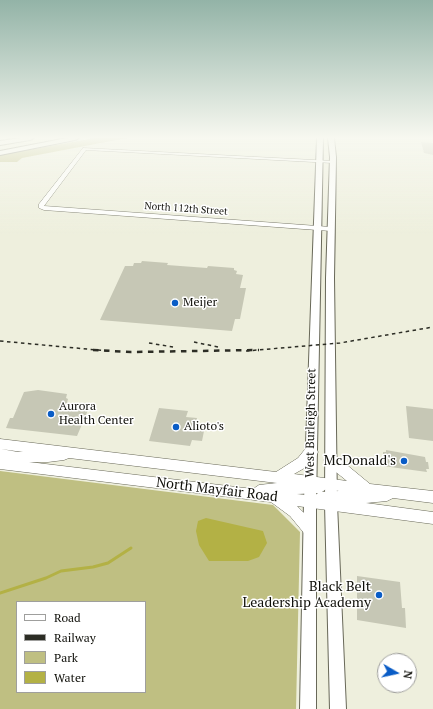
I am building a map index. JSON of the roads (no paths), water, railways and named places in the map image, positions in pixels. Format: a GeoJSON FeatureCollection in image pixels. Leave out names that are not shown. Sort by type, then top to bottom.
{"type":"FeatureCollection","features":[{"type":"Feature","properties":{"kind":"main road","name":"West Burleigh Street"},"geometry":{"type":"LineString","coordinates":[[308,709],[309,528],[319,171]]}},
{"type":"Feature","properties":{"kind":"main road","name":"West Burleigh Street"},"geometry":{"type":"LineString","coordinates":[[333,171],[330,229],[331,495],[338,709]]}},
{"type":"Feature","properties":{"kind":"main road","name":"North Mayfair Road"},"geometry":{"type":"LineString","coordinates":[[0,444],[280,477],[310,490],[433,518]]}},
{"type":"Feature","properties":{"kind":"main road"},"geometry":{"type":"LineString","coordinates":[[280,477],[303,462],[311,452]]}},
{"type":"Feature","properties":{"kind":"main road"},"geometry":{"type":"LineString","coordinates":[[0,454],[18,457],[48,457],[78,453]]}},
{"type":"Feature","properties":{"kind":"main road"},"geometry":{"type":"LineString","coordinates":[[331,460],[366,488]]}},
{"type":"Feature","properties":{"kind":"main road","name":"North Mayfair Road"},"geometry":{"type":"LineString","coordinates":[[0,464],[276,497],[310,490]]}},
{"type":"Feature","properties":{"kind":"main road"},"geometry":{"type":"LineString","coordinates":[[243,493],[279,489],[310,490],[320,487],[331,495],[367,498],[401,493]]}},
{"type":"Feature","properties":{"kind":"main road","name":"North Mayfair Road"},"geometry":{"type":"LineString","coordinates":[[331,495],[366,488],[433,497]]}},
{"type":"Feature","properties":{"kind":"main road"},"geometry":{"type":"LineString","coordinates":[[276,497],[295,512],[309,528]]}},
{"type":"Feature","properties":{"kind":"street","name":"North 112th Street"},"geometry":{"type":"LineString","coordinates":[[67,171],[43,202],[41,207],[330,229]]}},
{"type":"Feature","properties":{"kind":"water"},"geometry":{"type":"Polygon","coordinates":[[[206,518],[263,531],[267,543],[259,557],[248,561],[209,561],[199,545],[196,531],[198,521],[206,518]]]}},
{"type":"Feature","properties":{"kind":"waterway"},"geometry":{"type":"LineString","coordinates":[[0,593],[46,578],[61,571],[93,567],[108,563],[131,548]]}},
{"type":"Feature","properties":{"kind":"railway"},"geometry":{"type":"LineString","coordinates":[[257,350],[340,343],[433,327]]}},
{"type":"Feature","properties":{"kind":"railway"},"geometry":{"type":"LineString","coordinates":[[0,341],[103,351]]}},
{"type":"Feature","properties":{"kind":"railway"},"geometry":{"type":"LineString","coordinates":[[194,342],[218,347]]}},
{"type":"Feature","properties":{"kind":"railway"},"geometry":{"type":"LineString","coordinates":[[149,343],[173,347]]}},
{"type":"Feature","properties":{"kind":"railway"},"geometry":{"type":"LineString","coordinates":[[93,350],[103,351]]}},
{"type":"Feature","properties":{"kind":"railway"},"geometry":{"type":"LineString","coordinates":[[103,351],[131,352],[257,350]]}},
{"type":"Feature","properties":{"kind":"railway"},"geometry":{"type":"LineString","coordinates":[[246,351],[257,350]]}},
{"type":"Feature","properties":{"kind":"railway"},"geometry":{"type":"LineString","coordinates":[[103,351],[108,351]]}},
{"type":"Feature","properties":{"kind":"place","name":"Meijer"},"geometry":{"type":"Point","coordinates":[175,303]}},
{"type":"Feature","properties":{"kind":"place","name":"Aurora Health Center"},"geometry":{"type":"Point","coordinates":[51,414]}},
{"type":"Feature","properties":{"kind":"place","name":"Alioto's"},"geometry":{"type":"Point","coordinates":[176,427]}},
{"type":"Feature","properties":{"kind":"place","name":"McDonald's"},"geometry":{"type":"Point","coordinates":[404,461]}},
{"type":"Feature","properties":{"kind":"place","name":"Black Belt Leadership Academy"},"geometry":{"type":"Point","coordinates":[379,595]}}]}
